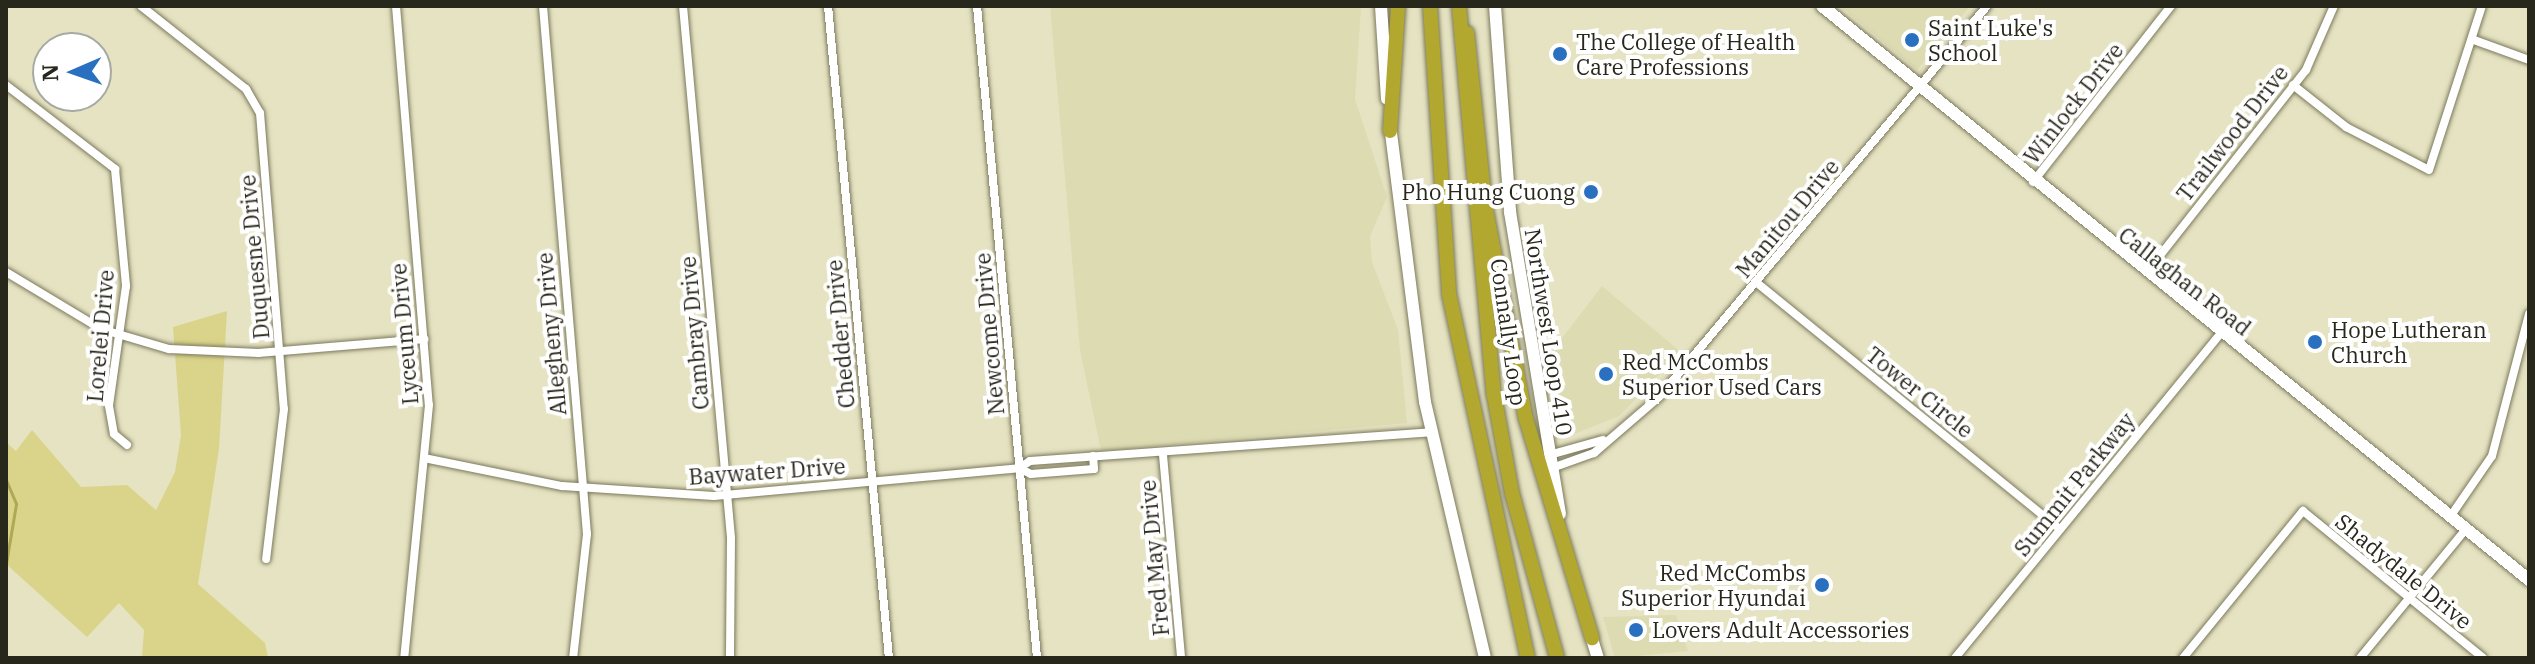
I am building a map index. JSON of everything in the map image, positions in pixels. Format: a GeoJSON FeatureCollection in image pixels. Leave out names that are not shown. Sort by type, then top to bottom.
{"type":"FeatureCollection","features":[{"type":"Feature","properties":{"kind":"highway"},"geometry":{"type":"LineString","coordinates":[[1390,131],[1398,6]]}},
{"type":"Feature","properties":{"kind":"highway"},"geometry":{"type":"LineString","coordinates":[[1430,6],[1449,294],[1528,658]]}},
{"type":"Feature","properties":{"kind":"highway"},"geometry":{"type":"LineString","coordinates":[[1462,6],[1485,205],[1526,419],[1592,638]]}},
{"type":"Feature","properties":{"kind":"highway","name":"Connally Loop"},"geometry":{"type":"LineString","coordinates":[[1462,6],[1494,395],[1512,493],[1557,658]]}},
{"type":"Feature","properties":{"kind":"main road"},"geometry":{"type":"LineString","coordinates":[[1381,6],[1390,131],[1431,432],[1485,658]]}},
{"type":"Feature","properties":{"kind":"main road","name":"Northwest Loop 410"},"geometry":{"type":"LineString","coordinates":[[1495,6],[1510,212],[1550,461],[1598,658]]}},
{"type":"Feature","properties":{"kind":"main road","name":"Callaghan Road"},"geometry":{"type":"LineString","coordinates":[[1822,6],[2144,275],[2529,580]]}},
{"type":"Feature","properties":{"kind":"street","name":"Duquesne Drive"},"geometry":{"type":"LineString","coordinates":[[141,6],[246,89],[260,113],[280,351],[282,436],[266,559]]}},
{"type":"Feature","properties":{"kind":"street","name":"Lyceum Drive"},"geometry":{"type":"LineString","coordinates":[[396,6],[424,339],[424,458],[404,658]]}},
{"type":"Feature","properties":{"kind":"street","name":"Allegheny Drive"},"geometry":{"type":"LineString","coordinates":[[543,6],[587,534],[573,658]]}},
{"type":"Feature","properties":{"kind":"street","name":"Cambray Drive"},"geometry":{"type":"LineString","coordinates":[[683,6],[727,495],[730,658]]}},
{"type":"Feature","properties":{"kind":"street","name":"Chedder Drive"},"geometry":{"type":"LineString","coordinates":[[828,6],[889,658]]}},
{"type":"Feature","properties":{"kind":"street","name":"Newcome Drive"},"geometry":{"type":"LineString","coordinates":[[977,6],[1037,658]]}},
{"type":"Feature","properties":{"kind":"street","name":"Manitou Drive"},"geometry":{"type":"LineString","coordinates":[[1550,461],[1594,453],[1603,440],[1647,410],[1987,6]]}},
{"type":"Feature","properties":{"kind":"street","name":"Winlock Drive"},"geometry":{"type":"LineString","coordinates":[[2032,184],[2171,6]]}},
{"type":"Feature","properties":{"kind":"street","name":"Trailwood Drive"},"geometry":{"type":"LineString","coordinates":[[2144,275],[2293,85],[2319,48],[2334,6]]}},
{"type":"Feature","properties":{"kind":"street"},"geometry":{"type":"LineString","coordinates":[[2293,85],[2346,127],[2429,170],[2474,40],[2482,6]]}},
{"type":"Feature","properties":{"kind":"street"},"geometry":{"type":"LineString","coordinates":[[2474,40],[2529,60]]}},
{"type":"Feature","properties":{"kind":"street","name":"Lorelei Drive"},"geometry":{"type":"LineString","coordinates":[[6,85],[115,169],[126,286],[109,406],[114,434],[127,445]]}},
{"type":"Feature","properties":{"kind":"street"},"geometry":{"type":"LineString","coordinates":[[6,272],[117,334],[205,353],[280,351],[424,339]]}},
{"type":"Feature","properties":{"kind":"street","name":"Tower Circle"},"geometry":{"type":"LineString","coordinates":[[1757,283],[2060,529]]}},
{"type":"Feature","properties":{"kind":"street"},"geometry":{"type":"LineString","coordinates":[[2450,517],[2492,456],[2529,314]]}},
{"type":"Feature","properties":{"kind":"street","name":"Summit Parkway"},"geometry":{"type":"LineString","coordinates":[[1955,658],[2220,334]]}},
{"type":"Feature","properties":{"kind":"street","name":"Baywater Drive"},"geometry":{"type":"LineString","coordinates":[[424,458],[583,488],[727,495],[1019,468],[1080,457],[1163,455],[1431,432]]}},
{"type":"Feature","properties":{"kind":"street","name":"Fred May Drive"},"geometry":{"type":"LineString","coordinates":[[1163,455],[1181,658]]}},
{"type":"Feature","properties":{"kind":"street","name":"Baywater Drive"},"geometry":{"type":"LineString","coordinates":[[1019,468],[1031,474],[1094,469],[1093,456]]}},
{"type":"Feature","properties":{"kind":"street"},"geometry":{"type":"LineString","coordinates":[[1080,457],[1081,470]]}},
{"type":"Feature","properties":{"kind":"street","name":"Shadydale Drive"},"geometry":{"type":"LineString","coordinates":[[2183,658],[2303,511],[2483,658]]}},
{"type":"Feature","properties":{"kind":"street"},"geometry":{"type":"LineString","coordinates":[[2360,658],[2466,529]]}},
{"type":"Feature","properties":{"kind":"shaded area"},"geometry":{"type":"Polygon","coordinates":[[[1050,6],[1361,6],[1355,99],[1387,197],[1370,236],[1372,262],[1398,330],[1407,423],[1101,451],[1080,350],[1050,6]]]}},
{"type":"Feature","properties":{"kind":"shaded area","name":"Saint Luke's School"},"geometry":{"type":"Polygon","coordinates":[[[1840,6],[1970,6],[1917,70],[1840,6]]]}},
{"type":"Feature","properties":{"kind":"shaded area","name":"Red McCombs Superior Used Cars"},"geometry":{"type":"Polygon","coordinates":[[[1602,286],[1681,352],[1619,416],[1562,439],[1546,359],[1602,286]]]}},
{"type":"Feature","properties":{"kind":"shaded area"},"geometry":{"type":"Polygon","coordinates":[[[227,311],[219,449],[198,584],[265,643],[268,658],[142,658],[144,630],[119,603],[87,637],[6,564],[6,442],[16,451],[32,430],[81,487],[127,485],[156,510],[175,472],[181,435],[173,327],[227,311]]]}},
{"type":"Feature","properties":{"kind":"shaded area"},"geometry":{"type":"Polygon","coordinates":[[[1676,615],[1688,651],[1615,658],[1603,617],[1676,615]]]}},
{"type":"Feature","properties":{"kind":"waterway"},"geometry":{"type":"LineString","coordinates":[[6,480],[16,504],[6,563]]}},
{"type":"Feature","properties":{"kind":"place","name":"Saint Luke's School"},"geometry":{"type":"Point","coordinates":[1912,40]}},
{"type":"Feature","properties":{"kind":"place","name":"The College of Health Care Professions"},"geometry":{"type":"Point","coordinates":[1560,54]}},
{"type":"Feature","properties":{"kind":"place","name":"Pho Hung Cuong"},"geometry":{"type":"Point","coordinates":[1591,192]}},
{"type":"Feature","properties":{"kind":"place","name":"Hope Lutheran Church"},"geometry":{"type":"Point","coordinates":[2315,342]}},
{"type":"Feature","properties":{"kind":"place","name":"Red McCombs Superior Used Cars"},"geometry":{"type":"Point","coordinates":[1606,374]}},
{"type":"Feature","properties":{"kind":"place","name":"Red McCombs Superior Hyundai"},"geometry":{"type":"Point","coordinates":[1822,585]}},
{"type":"Feature","properties":{"kind":"place","name":"Lovers Adult Accessories"},"geometry":{"type":"Point","coordinates":[1636,630]}}]}
